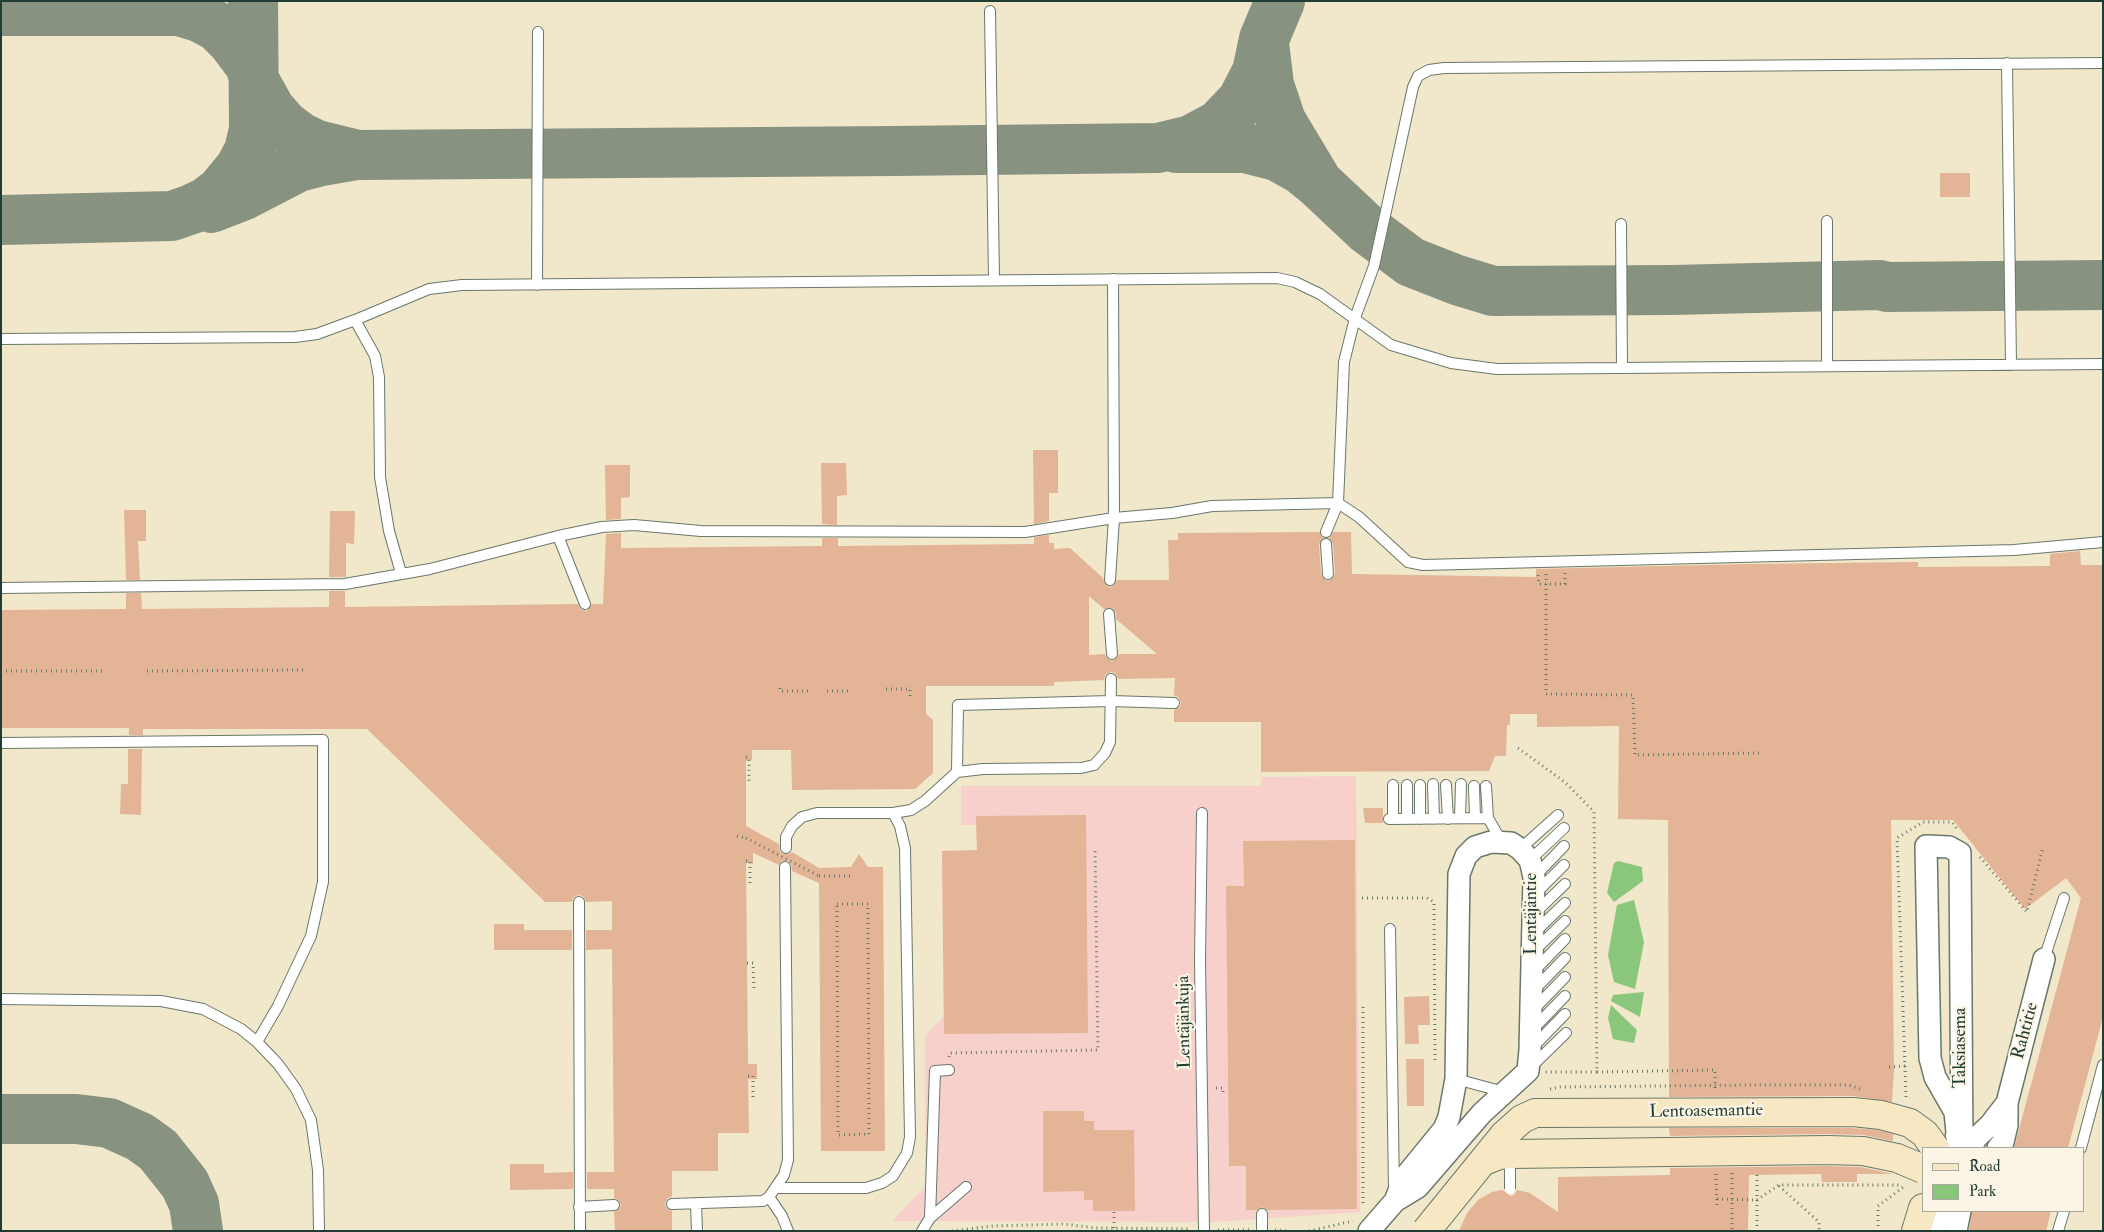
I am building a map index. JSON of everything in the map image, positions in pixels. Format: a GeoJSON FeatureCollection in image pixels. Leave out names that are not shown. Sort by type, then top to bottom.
{"type":"FeatureCollection","features":[{"type":"Feature","properties":{"kind":"main road","name":"Lentoasemantie"},"geometry":{"type":"LineString","coordinates":[[1426,1231],[1484,1161],[1499,1155],[1522,1119],[1535,1112],[1823,1110],[1881,1115],[1910,1123],[1925,1134],[1934,1147]]}},
{"type":"Feature","properties":{"kind":"main road","name":"Lentoasemantie"},"geometry":{"type":"LineString","coordinates":[[1507,1145],[1863,1151],[1897,1158],[1915,1177]]}},
{"type":"Feature","properties":{"kind":"main road"},"geometry":{"type":"LineString","coordinates":[[1916,1231],[1922,1211]]}},
{"type":"Feature","properties":{"kind":"street"},"geometry":{"type":"LineString","coordinates":[[1363,1219],[1395,1201],[1418,1187],[1482,1113],[1528,1070],[1529,937],[1491,842],[1475,847],[1466,856],[1459,874],[1456,1079],[1453,1104],[1444,1129],[1404,1178],[1395,1201]]}},
{"type":"Feature","properties":{"kind":"street","name":"Taksiasema"},"geometry":{"type":"LineString","coordinates":[[1955,1112],[1935,1077],[1931,1063],[1945,948],[1960,853],[1944,846],[1926,846],[1945,948],[1962,1147]]}},
{"type":"Feature","properties":{"kind":"street","name":"Taksiasema"},"geometry":{"type":"LineString","coordinates":[[1944,1090],[1945,948]]}},
{"type":"Feature","properties":{"kind":"street","name":"Taksiasema"},"geometry":{"type":"LineString","coordinates":[[1945,948],[1957,1132],[1955,1147]]}},
{"type":"Feature","properties":{"kind":"street","name":"Rahtitie"},"geometry":{"type":"LineString","coordinates":[[1999,1147],[2007,1125],[2008,1103],[2044,959]]}},
{"type":"Feature","properties":{"kind":"street","name":"Rahtitie"},"geometry":{"type":"LineString","coordinates":[[1972,1147],[1976,1138],[1990,1125],[2008,1103]]}},
{"type":"Feature","properties":{"kind":"street"},"geometry":{"type":"LineString","coordinates":[[1934,1231],[1940,1212]]}},
{"type":"Feature","properties":{"kind":"street"},"geometry":{"type":"LineString","coordinates":[[1942,1231],[1947,1212]]}},
{"type":"Feature","properties":{"kind":"street"},"geometry":{"type":"LineString","coordinates":[[1956,1231],[1960,1212]]}},
{"type":"Feature","properties":{"kind":"lane"},"geometry":{"type":"LineString","coordinates":[[990,11],[994,280]]}},
{"type":"Feature","properties":{"kind":"lane"},"geometry":{"type":"LineString","coordinates":[[537,285],[538,32]]}},
{"type":"Feature","properties":{"kind":"lane"},"geometry":{"type":"LineString","coordinates":[[1326,532],[1338,503],[1344,362],[1355,318],[1374,266],[1413,87],[1418,76],[1429,70],[1454,68],[2103,62]]}},
{"type":"Feature","properties":{"kind":"lane"},"geometry":{"type":"LineString","coordinates":[[2007,63],[2011,364]]}},
{"type":"Feature","properties":{"kind":"lane"},"geometry":{"type":"LineString","coordinates":[[1827,221],[1827,366]]}},
{"type":"Feature","properties":{"kind":"lane"},"geometry":{"type":"LineString","coordinates":[[1621,224],[1622,368]]}},
{"type":"Feature","properties":{"kind":"lane"},"geometry":{"type":"LineString","coordinates":[[1,339],[295,337],[317,334],[429,289],[462,285],[1277,278],[1296,282],[1320,294],[1392,345],[1451,363],[1497,369],[2103,364]]}},
{"type":"Feature","properties":{"kind":"lane"},"geometry":{"type":"LineString","coordinates":[[1110,580],[1114,518],[1113,279]]}},
{"type":"Feature","properties":{"kind":"lane"},"geometry":{"type":"LineString","coordinates":[[355,320],[375,356],[379,377],[380,478],[389,531],[401,573]]}},
{"type":"Feature","properties":{"kind":"lane"},"geometry":{"type":"LineString","coordinates":[[1,588],[345,584],[430,569],[558,536],[602,527],[634,526],[702,531],[1025,532],[1114,518],[1172,513],[1212,506],[1338,503],[1359,517],[1408,562],[1423,565],[2014,550],[2103,542]]}},
{"type":"Feature","properties":{"kind":"lane"},"geometry":{"type":"LineString","coordinates":[[558,536],[585,604]]}},
{"type":"Feature","properties":{"kind":"lane"},"geometry":{"type":"LineString","coordinates":[[1326,544],[1328,574]]}},
{"type":"Feature","properties":{"kind":"lane"},"geometry":{"type":"LineString","coordinates":[[1109,614],[1112,654]]}},
{"type":"Feature","properties":{"kind":"lane"},"geometry":{"type":"LineString","coordinates":[[786,848],[786,837],[792,826],[802,817],[817,813],[893,813],[910,810],[925,801],[957,772],[983,769],[1081,768],[1094,765],[1105,753],[1110,742],[1111,679]]}},
{"type":"Feature","properties":{"kind":"lane"},"geometry":{"type":"LineString","coordinates":[[957,772],[958,705],[1111,701],[1174,703]]}},
{"type":"Feature","properties":{"kind":"lane"},"geometry":{"type":"LineString","coordinates":[[1,743],[323,740],[324,882],[311,936],[278,1006],[256,1042]]}},
{"type":"Feature","properties":{"kind":"lane"},"geometry":{"type":"LineString","coordinates":[[1433,784],[1434,819]]}},
{"type":"Feature","properties":{"kind":"lane"},"geometry":{"type":"LineString","coordinates":[[1460,818],[1461,784]]}},
{"type":"Feature","properties":{"kind":"lane"},"geometry":{"type":"LineString","coordinates":[[1392,785],[1391,819],[1488,818]]}},
{"type":"Feature","properties":{"kind":"lane"},"geometry":{"type":"LineString","coordinates":[[1407,785],[1407,819]]}},
{"type":"Feature","properties":{"kind":"lane"},"geometry":{"type":"LineString","coordinates":[[1420,785],[1420,819]]}},
{"type":"Feature","properties":{"kind":"lane"},"geometry":{"type":"LineString","coordinates":[[1446,785],[1448,819]]}},
{"type":"Feature","properties":{"kind":"lane"},"geometry":{"type":"LineString","coordinates":[[1474,786],[1475,818]]}},
{"type":"Feature","properties":{"kind":"lane"},"geometry":{"type":"LineString","coordinates":[[1486,786],[1488,818],[1529,937],[1565,1014]]}},
{"type":"Feature","properties":{"kind":"lane"},"geometry":{"type":"LineString","coordinates":[[776,1188],[866,1188],[882,1183],[893,1176],[907,1153],[910,1137],[905,848],[900,826],[893,813]]}},
{"type":"Feature","properties":{"kind":"lane","name":"Lentäjänkuja"},"geometry":{"type":"LineString","coordinates":[[1202,813],[1200,952],[1204,1230]]}},
{"type":"Feature","properties":{"kind":"lane"},"geometry":{"type":"LineString","coordinates":[[1558,815],[1529,937],[1566,996]]}},
{"type":"Feature","properties":{"kind":"lane"},"geometry":{"type":"LineString","coordinates":[[1529,937],[1564,828]]}},
{"type":"Feature","properties":{"kind":"lane"},"geometry":{"type":"LineString","coordinates":[[1529,937],[1564,846]]}},
{"type":"Feature","properties":{"kind":"lane"},"geometry":{"type":"LineString","coordinates":[[1529,937],[1564,865]]}},
{"type":"Feature","properties":{"kind":"lane"},"geometry":{"type":"LineString","coordinates":[[672,1204],[763,1201],[769,1197],[784,1175],[788,1160],[785,867]]}},
{"type":"Feature","properties":{"kind":"lane"},"geometry":{"type":"LineString","coordinates":[[1529,937],[1565,884]]}},
{"type":"Feature","properties":{"kind":"lane"},"geometry":{"type":"LineString","coordinates":[[2044,959],[2064,898]]}},
{"type":"Feature","properties":{"kind":"lane"},"geometry":{"type":"LineString","coordinates":[[579,902],[580,1231]]}},
{"type":"Feature","properties":{"kind":"lane"},"geometry":{"type":"LineString","coordinates":[[1529,937],[1565,903]]}},
{"type":"Feature","properties":{"kind":"lane"},"geometry":{"type":"LineString","coordinates":[[1529,937],[1565,921]]}},
{"type":"Feature","properties":{"kind":"lane"},"geometry":{"type":"LineString","coordinates":[[1390,929],[1395,1201]]}},
{"type":"Feature","properties":{"kind":"lane"},"geometry":{"type":"LineString","coordinates":[[1529,937],[1565,939]]}},
{"type":"Feature","properties":{"kind":"lane"},"geometry":{"type":"LineString","coordinates":[[1529,937],[1565,958]]}},
{"type":"Feature","properties":{"kind":"lane"},"geometry":{"type":"LineString","coordinates":[[1529,937],[1565,977]]}},
{"type":"Feature","properties":{"kind":"lane"},"geometry":{"type":"LineString","coordinates":[[1,1000],[136,1000],[181,1004],[203,1009],[241,1030],[278,1064],[296,1089],[311,1120],[318,1170],[319,1231]]}},
{"type":"Feature","properties":{"kind":"lane"},"geometry":{"type":"LineString","coordinates":[[1528,1070],[1566,1033]]}},
{"type":"Feature","properties":{"kind":"lane"},"geometry":{"type":"LineString","coordinates":[[2081,1147],[2103,1065]]}},
{"type":"Feature","properties":{"kind":"lane"},"geometry":{"type":"LineString","coordinates":[[930,1218],[935,1071],[949,1070]]}},
{"type":"Feature","properties":{"kind":"lane"},"geometry":{"type":"LineString","coordinates":[[1456,1079],[1504,1092]]}},
{"type":"Feature","properties":{"kind":"lane"},"geometry":{"type":"LineString","coordinates":[[1507,1145],[1510,1189]]}},
{"type":"Feature","properties":{"kind":"lane"},"geometry":{"type":"LineString","coordinates":[[922,1231],[930,1218],[966,1187]]}},
{"type":"Feature","properties":{"kind":"lane"},"geometry":{"type":"LineString","coordinates":[[769,1197],[782,1216],[788,1231]]}},
{"type":"Feature","properties":{"kind":"lane"},"geometry":{"type":"LineString","coordinates":[[696,1204],[697,1231]]}},
{"type":"Feature","properties":{"kind":"lane"},"geometry":{"type":"LineString","coordinates":[[579,1207],[614,1205]]}},
{"type":"Feature","properties":{"kind":"lane"},"geometry":{"type":"LineString","coordinates":[[2058,1231],[2064,1212]]}},
{"type":"Feature","properties":{"kind":"lane"},"geometry":{"type":"LineString","coordinates":[[1262,1214],[1262,1230]]}},
{"type":"Feature","properties":{"kind":"path"},"geometry":{"type":"LineString","coordinates":[[1546,572],[1546,694],[1633,695],[1635,755],[1761,753]]}},
{"type":"Feature","properties":{"kind":"path"},"geometry":{"type":"LineString","coordinates":[[1538,576],[1539,584],[1565,584]]}},
{"type":"Feature","properties":{"kind":"path"},"geometry":{"type":"LineString","coordinates":[[148,671],[304,670]]}},
{"type":"Feature","properties":{"kind":"path"},"geometry":{"type":"LineString","coordinates":[[1,671],[104,671]]}},
{"type":"Feature","properties":{"kind":"path"},"geometry":{"type":"LineString","coordinates":[[780,688],[780,691],[808,691]]}},
{"type":"Feature","properties":{"kind":"path"},"geometry":{"type":"LineString","coordinates":[[886,689],[910,689],[910,696]]}},
{"type":"Feature","properties":{"kind":"path"},"geometry":{"type":"LineString","coordinates":[[827,691],[851,691]]}},
{"type":"Feature","properties":{"kind":"path"},"geometry":{"type":"LineString","coordinates":[[1518,748],[1566,784],[1594,812]]}},
{"type":"Feature","properties":{"kind":"path"},"geometry":{"type":"LineString","coordinates":[[746,758],[749,758],[749,783]]}},
{"type":"Feature","properties":{"kind":"path"},"geometry":{"type":"LineString","coordinates":[[737,836],[746,838],[819,876],[852,876]]}},
{"type":"Feature","properties":{"kind":"path"},"geometry":{"type":"LineString","coordinates":[[950,1053],[1098,1050],[1095,848]]}},
{"type":"Feature","properties":{"kind":"path"},"geometry":{"type":"LineString","coordinates":[[746,861],[750,860],[750,886]]}},
{"type":"Feature","properties":{"kind":"path"},"geometry":{"type":"LineString","coordinates":[[1362,898],[1427,898],[1434,902],[1435,1063]]}},
{"type":"Feature","properties":{"kind":"path"},"geometry":{"type":"LineString","coordinates":[[837,904],[868,904],[869,1134],[838,1135],[837,904]]}},
{"type":"Feature","properties":{"kind":"path"},"geometry":{"type":"LineString","coordinates":[[747,963],[754,963],[754,988]]}},
{"type":"Feature","properties":{"kind":"path"},"geometry":{"type":"LineString","coordinates":[[1309,1231],[1363,1219],[1363,1007]]}},
{"type":"Feature","properties":{"kind":"path"},"geometry":{"type":"LineString","coordinates":[[1596,1072],[1669,1070]]}},
{"type":"Feature","properties":{"kind":"path"},"geometry":{"type":"LineString","coordinates":[[748,1076],[753,1076],[753,1101]]}},
{"type":"Feature","properties":{"kind":"path"},"geometry":{"type":"LineString","coordinates":[[1213,1089],[1223,1088],[1223,1092]]}},
{"type":"Feature","properties":{"kind":"path"},"geometry":{"type":"LineString","coordinates":[[1732,1167],[1732,1231]]}},
{"type":"Feature","properties":{"kind":"path"},"geometry":{"type":"LineString","coordinates":[[1757,1175],[1757,1231]]}},
{"type":"Feature","properties":{"kind":"path"},"geometry":{"type":"LineString","coordinates":[[1878,1231],[1878,1206],[1915,1177]]}},
{"type":"Feature","properties":{"kind":"path"},"geometry":{"type":"LineString","coordinates":[[1779,1185],[1819,1222],[1819,1231]]}},
{"type":"Feature","properties":{"kind":"path"},"geometry":{"type":"LineString","coordinates":[[1114,1211],[1114,1228]]}},
{"type":"Feature","properties":{"kind":"path"},"geometry":{"type":"LineString","coordinates":[[952,1231],[993,1226],[1064,1224],[1096,1229],[1289,1231]]}},
{"type":"Feature","properties":{"kind":"shaded area"},"geometry":{"type":"Polygon","coordinates":[[[1356,776],[1360,1212],[1214,1222],[892,1221],[925,1187],[925,1036],[944,1016],[942,851],[977,850],[976,825],[961,825],[961,786],[1261,786],[1261,777],[1356,776]]]}},
{"type":"Feature","properties":{"kind":"green space"},"geometry":{"type":"Polygon","coordinates":[[[1618,861],[1642,867],[1643,881],[1614,902],[1607,893],[1614,863],[1618,861]]]}},
{"type":"Feature","properties":{"kind":"green space"},"geometry":{"type":"Polygon","coordinates":[[[1634,900],[1644,942],[1635,989],[1614,982],[1608,955],[1617,905],[1634,900]]]}},
{"type":"Feature","properties":{"kind":"green space"},"geometry":{"type":"Polygon","coordinates":[[[1644,992],[1640,1017],[1611,1001],[1613,995],[1644,992]]]}},
{"type":"Feature","properties":{"kind":"green space"},"geometry":{"type":"Polygon","coordinates":[[[1611,1005],[1637,1030],[1634,1043],[1613,1039],[1608,1018],[1611,1005]]]}},
{"type":"Feature","properties":{"kind":"building"},"geometry":{"type":"Polygon","coordinates":[[[1940,173],[1970,173],[1970,197],[1940,197],[1940,173]]]}},
{"type":"Feature","properties":{"kind":"building"},"geometry":{"type":"Polygon","coordinates":[[[1033,450],[1058,450],[1058,493],[1049,493],[1049,521],[1034,524],[1033,450]]]}},
{"type":"Feature","properties":{"kind":"building"},"geometry":{"type":"Polygon","coordinates":[[[821,463],[846,463],[847,495],[837,496],[837,525],[822,524],[821,463]]]}},
{"type":"Feature","properties":{"kind":"building"},"geometry":{"type":"Polygon","coordinates":[[[605,465],[630,465],[630,497],[621,498],[621,519],[606,520],[605,465]]]}},
{"type":"Feature","properties":{"kind":"building"},"geometry":{"type":"Polygon","coordinates":[[[124,510],[146,510],[146,541],[138,541],[140,580],[126,580],[124,510]]]}},
{"type":"Feature","properties":{"kind":"building"},"geometry":{"type":"Polygon","coordinates":[[[330,511],[355,511],[354,544],[346,543],[346,577],[329,577],[330,511]]]}},
{"type":"Feature","properties":{"kind":"building"},"geometry":{"type":"Polygon","coordinates":[[[1319,532],[1323,538],[1319,544],[1321,574],[1328,581],[1335,574],[1333,544],[1329,538],[1333,532],[1351,532],[1352,574],[1536,577],[1536,569],[1918,562],[1918,567],[2050,566],[2050,554],[2080,551],[2081,565],[2103,565],[2103,1017],[2068,1147],[2014,1147],[2081,898],[2066,878],[2025,909],[1953,820],[1891,820],[1894,1070],[1892,1102],[1853,1096],[1669,1097],[1668,820],[1618,819],[1619,726],[1537,727],[1537,714],[1510,714],[1510,725],[1507,725],[1506,756],[1495,756],[1489,771],[1261,772],[1261,722],[1174,722],[1174,710],[1180,707],[1181,703],[1178,697],[1174,696],[1175,678],[1118,679],[1115,673],[1111,672],[1105,675],[1104,680],[1054,682],[1054,686],[926,686],[926,714],[933,720],[933,773],[915,789],[792,790],[791,750],[752,750],[752,760],[746,761],[746,826],[779,844],[780,851],[783,854],[792,852],[819,868],[851,867],[859,854],[868,867],[883,867],[885,1151],[821,1151],[819,883],[792,871],[791,864],[788,861],[782,861],[779,865],[753,853],[753,864],[746,863],[748,1064],[757,1064],[757,1079],[748,1079],[749,1133],[718,1133],[718,1171],[672,1171],[672,1197],[668,1198],[665,1204],[666,1208],[672,1211],[672,1231],[615,1231],[614,1212],[621,1205],[614,1198],[614,1189],[587,1189],[587,1172],[614,1172],[612,949],[586,950],[586,930],[612,930],[612,901],[586,902],[583,896],[578,895],[573,898],[572,902],[545,902],[367,729],[143,729],[143,735],[129,735],[129,728],[1,728],[1,610],[126,609],[126,593],[141,593],[142,609],[329,607],[329,591],[345,591],[345,607],[578,604],[581,610],[587,611],[592,604],[603,604],[606,534],[621,533],[621,548],[822,546],[822,538],[838,538],[838,546],[1034,544],[1034,537],[1049,535],[1049,543],[1054,543],[1054,549],[1070,548],[1103,578],[1106,585],[1110,587],[1117,580],[1169,580],[1168,540],[1178,540],[1178,533],[1319,532]],[[1089,596],[1089,655],[1105,654],[1112,661],[1119,654],[1157,654],[1116,619],[1116,613],[1112,608],[1104,609],[1089,596]]]}},
{"type":"Feature","properties":{"kind":"building"},"geometry":{"type":"Polygon","coordinates":[[[128,749],[142,749],[141,815],[120,814],[121,784],[128,784],[128,749]]]}},
{"type":"Feature","properties":{"kind":"building"},"geometry":{"type":"Polygon","coordinates":[[[1363,808],[1383,808],[1383,823],[1365,823],[1363,808]]]}},
{"type":"Feature","properties":{"kind":"building"},"geometry":{"type":"Polygon","coordinates":[[[1086,815],[1088,1033],[944,1034],[942,851],[977,850],[976,816],[1086,815]]]}},
{"type":"Feature","properties":{"kind":"building"},"geometry":{"type":"Polygon","coordinates":[[[1355,840],[1357,1209],[1267,1210],[1262,1207],[1257,1210],[1246,1210],[1246,1166],[1229,1166],[1226,886],[1244,886],[1243,841],[1355,840]]]}},
{"type":"Feature","properties":{"kind":"building"},"geometry":{"type":"Polygon","coordinates":[[[494,924],[524,924],[524,930],[572,930],[572,950],[494,950],[494,924]]]}},
{"type":"Feature","properties":{"kind":"building"},"geometry":{"type":"Polygon","coordinates":[[[1429,996],[1430,1025],[1418,1025],[1419,1044],[1405,1044],[1404,997],[1429,996]]]}},
{"type":"Feature","properties":{"kind":"building"},"geometry":{"type":"Polygon","coordinates":[[[1406,1059],[1424,1059],[1424,1106],[1407,1106],[1406,1059]]]}},
{"type":"Feature","properties":{"kind":"building"},"geometry":{"type":"Polygon","coordinates":[[[1043,1111],[1084,1111],[1084,1121],[1094,1121],[1094,1130],[1134,1130],[1135,1211],[1093,1211],[1093,1200],[1084,1200],[1084,1191],[1043,1192],[1043,1111]]]}},
{"type":"Feature","properties":{"kind":"building"},"geometry":{"type":"Polygon","coordinates":[[[1669,1128],[1852,1128],[1878,1130],[1893,1134],[1893,1141],[1864,1135],[1827,1134],[1670,1136],[1669,1128]]]}},
{"type":"Feature","properties":{"kind":"building"},"geometry":{"type":"Polygon","coordinates":[[[510,1164],[544,1164],[544,1173],[573,1172],[573,1189],[510,1190],[510,1164]]]}},
{"type":"Feature","properties":{"kind":"building"},"geometry":{"type":"Polygon","coordinates":[[[1861,1167],[1893,1174],[1857,1174],[1857,1182],[1822,1182],[1821,1174],[1749,1175],[1748,1231],[1459,1231],[1467,1213],[1478,1200],[1492,1192],[1501,1190],[1510,1196],[1514,1195],[1517,1190],[1530,1193],[1558,1212],[1558,1177],[1670,1175],[1670,1168],[1861,1167]]]}},
{"type":"Feature","properties":{"kind":"building"},"geometry":{"type":"Polygon","coordinates":[[[1972,1212],[2051,1212],[2046,1231],[1969,1231],[1972,1212]]]}},
{"type":"Feature","properties":{"kind":"taxiway"},"geometry":{"type":"LineString","coordinates":[[1,220],[172,216],[207,202],[221,191],[240,168],[249,151],[254,129],[253,1]]}},
{"type":"Feature","properties":{"kind":"taxiway"},"geometry":{"type":"LineString","coordinates":[[1,11],[179,11],[199,17],[218,27],[232,41],[250,65],[255,82],[270,109],[285,126],[300,137],[317,145],[358,155],[894,151],[1158,148],[1191,140],[1219,125],[1242,101],[1257,72],[1264,39],[1280,1]]}},
{"type":"Feature","properties":{"kind":"taxiway"},"geometry":{"type":"LineString","coordinates":[[1264,43],[1269,85],[1281,121],[1317,181]]}},
{"type":"Feature","properties":{"kind":"taxiway"},"geometry":{"type":"LineString","coordinates":[[1176,148],[1245,148],[1277,156],[1302,170],[1368,230],[1411,262],[1457,280],[1493,291],[1672,290],[1880,285],[1887,287],[2103,285]]}},
{"type":"Feature","properties":{"kind":"taxiway"},"geometry":{"type":"LineString","coordinates":[[211,208],[242,196],[298,167],[356,155]]}},
{"type":"Feature","properties":{"kind":"taxiway"},"geometry":{"type":"LineString","coordinates":[[1,1119],[76,1119],[109,1123],[140,1137],[158,1150],[185,1184],[194,1204],[198,1231]]}}]}
